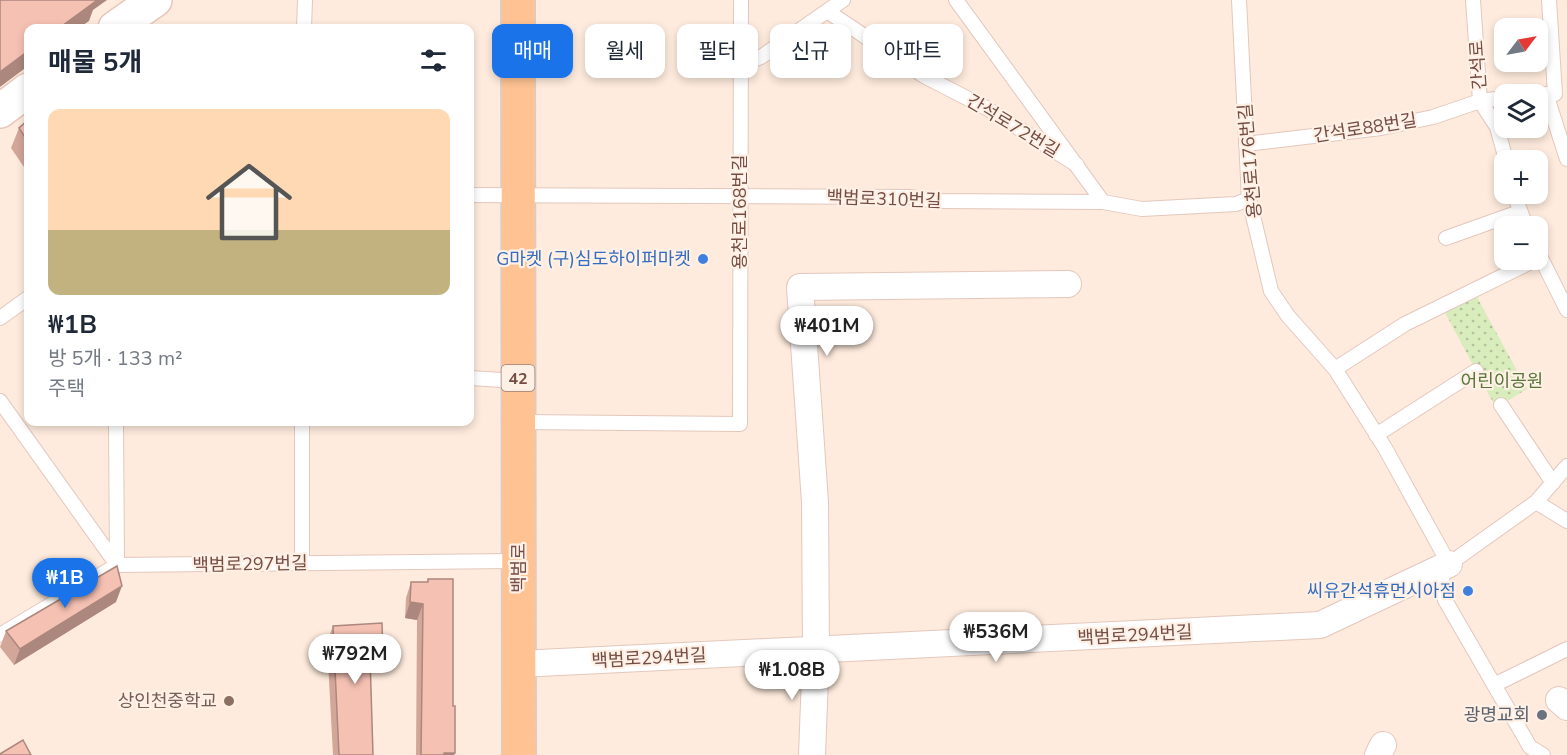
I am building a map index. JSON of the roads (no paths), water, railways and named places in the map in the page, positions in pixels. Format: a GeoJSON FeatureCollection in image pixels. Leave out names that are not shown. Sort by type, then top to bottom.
{"type":"FeatureCollection","features":[{"type":"Feature","properties":{"kind":"main road","name":"백범로"},"geometry":{"type":"LineString","coordinates":[[518,0],[519,755]]}},
{"type":"Feature","properties":{"kind":"street"},"geometry":{"type":"LineString","coordinates":[[121,24],[155,0]]}},
{"type":"Feature","properties":{"kind":"street"},"geometry":{"type":"LineString","coordinates":[[0,111],[24,93]]}},
{"type":"Feature","properties":{"kind":"street"},"geometry":{"type":"LineString","coordinates":[[812,755],[816,650],[815,502],[800,287],[1068,284]]}},
{"type":"Feature","properties":{"kind":"street","name":"백범로294번길"},"geometry":{"type":"LineString","coordinates":[[519,664],[1320,625],[1449,564]]}},
{"type":"Feature","properties":{"kind":"lane"},"geometry":{"type":"LineString","coordinates":[[304,24],[305,0]]}},
{"type":"Feature","properties":{"kind":"lane","name":"용천로168번길"},"geometry":{"type":"LineString","coordinates":[[741,0],[741,24]]}},
{"type":"Feature","properties":{"kind":"lane"},"geometry":{"type":"LineString","coordinates":[[758,58],[843,0]]}},
{"type":"Feature","properties":{"kind":"lane","name":"간석로72번길"},"geometry":{"type":"LineString","coordinates":[[956,0],[1103,202]]}},
{"type":"Feature","properties":{"kind":"lane","name":"용천로176번길"},"geometry":{"type":"LineString","coordinates":[[1239,0],[1250,199],[1271,291],[1288,316],[1335,369],[1377,435],[1449,564]]}},
{"type":"Feature","properties":{"kind":"lane","name":"간석로"},"geometry":{"type":"LineString","coordinates":[[1473,0],[1480,101],[1497,127],[1503,150]]}},
{"type":"Feature","properties":{"kind":"lane"},"geometry":{"type":"LineString","coordinates":[[1549,0],[1551,94],[1567,159]]}},
{"type":"Feature","properties":{"kind":"lane","name":"간석로72번길"},"geometry":{"type":"LineString","coordinates":[[827,11],[924,75],[988,109],[1077,165]]}},
{"type":"Feature","properties":{"kind":"lane","name":"용천로168번길"},"geometry":{"type":"LineString","coordinates":[[519,422],[740,424],[741,78]]}},
{"type":"Feature","properties":{"kind":"lane","name":"간석로88번길"},"geometry":{"type":"LineString","coordinates":[[1246,144],[1381,128],[1433,117],[1480,101],[1494,99]]}},
{"type":"Feature","properties":{"kind":"lane"},"geometry":{"type":"LineString","coordinates":[[474,195],[518,195]]}},
{"type":"Feature","properties":{"kind":"lane","name":"백범로310번길"},"geometry":{"type":"LineString","coordinates":[[518,195],[740,198],[910,197],[937,201],[1103,202],[1142,209],[1236,204],[1250,199]]}},
{"type":"Feature","properties":{"kind":"lane"},"geometry":{"type":"LineString","coordinates":[[1517,204],[1521,216]]}},
{"type":"Feature","properties":{"kind":"lane"},"geometry":{"type":"LineString","coordinates":[[1446,238],[1519,212]]}},
{"type":"Feature","properties":{"kind":"lane"},"geometry":{"type":"LineString","coordinates":[[1335,369],[1405,324],[1511,270]]}},
{"type":"Feature","properties":{"kind":"lane"},"geometry":{"type":"LineString","coordinates":[[1544,270],[1567,310]]}},
{"type":"Feature","properties":{"kind":"lane"},"geometry":{"type":"LineString","coordinates":[[0,318],[24,301]]}},
{"type":"Feature","properties":{"kind":"lane"},"geometry":{"type":"LineString","coordinates":[[1377,435],[1476,371]]}},
{"type":"Feature","properties":{"kind":"lane"},"geometry":{"type":"LineString","coordinates":[[474,378],[518,381]]}},
{"type":"Feature","properties":{"kind":"lane"},"geometry":{"type":"LineString","coordinates":[[0,401],[117,565]]}},
{"type":"Feature","properties":{"kind":"lane"},"geometry":{"type":"LineString","coordinates":[[1501,405],[1553,483]]}},
{"type":"Feature","properties":{"kind":"lane"},"geometry":{"type":"LineString","coordinates":[[116,426],[117,565]]}},
{"type":"Feature","properties":{"kind":"lane"},"geometry":{"type":"LineString","coordinates":[[302,426],[302,563]]}},
{"type":"Feature","properties":{"kind":"lane"},"geometry":{"type":"LineString","coordinates":[[1543,755],[1530,747],[1445,600],[1442,577],[1449,564],[1536,502],[1567,466]]}},
{"type":"Feature","properties":{"kind":"lane"},"geometry":{"type":"LineString","coordinates":[[1536,502],[1567,521]]}},
{"type":"Feature","properties":{"kind":"lane","name":"백범로297번길"},"geometry":{"type":"LineString","coordinates":[[117,565],[519,561]]}},
{"type":"Feature","properties":{"kind":"lane"},"geometry":{"type":"LineString","coordinates":[[0,635],[117,565]]}},
{"type":"Feature","properties":{"kind":"lane"},"geometry":{"type":"LineString","coordinates":[[1494,685],[1567,649]]}},
{"type":"Feature","properties":{"kind":"place","name":"G마켓 (구)심도하이퍼마켓"},"geometry":{"type":"Point","coordinates":[703,259]}},
{"type":"Feature","properties":{"kind":"place","name":"씨유간석휴먼시아점"},"geometry":{"type":"Point","coordinates":[1468,591]}},
{"type":"Feature","properties":{"kind":"place","name":"상인천중학교"},"geometry":{"type":"Point","coordinates":[229,701]}},
{"type":"Feature","properties":{"kind":"place","name":"광명교회"},"geometry":{"type":"Point","coordinates":[1542,715]}},
{"type":"Feature","properties":{"kind":"park label","name":"어린이공원"},"geometry":{"type":"Point","coordinates":[1502,381]}}]}
